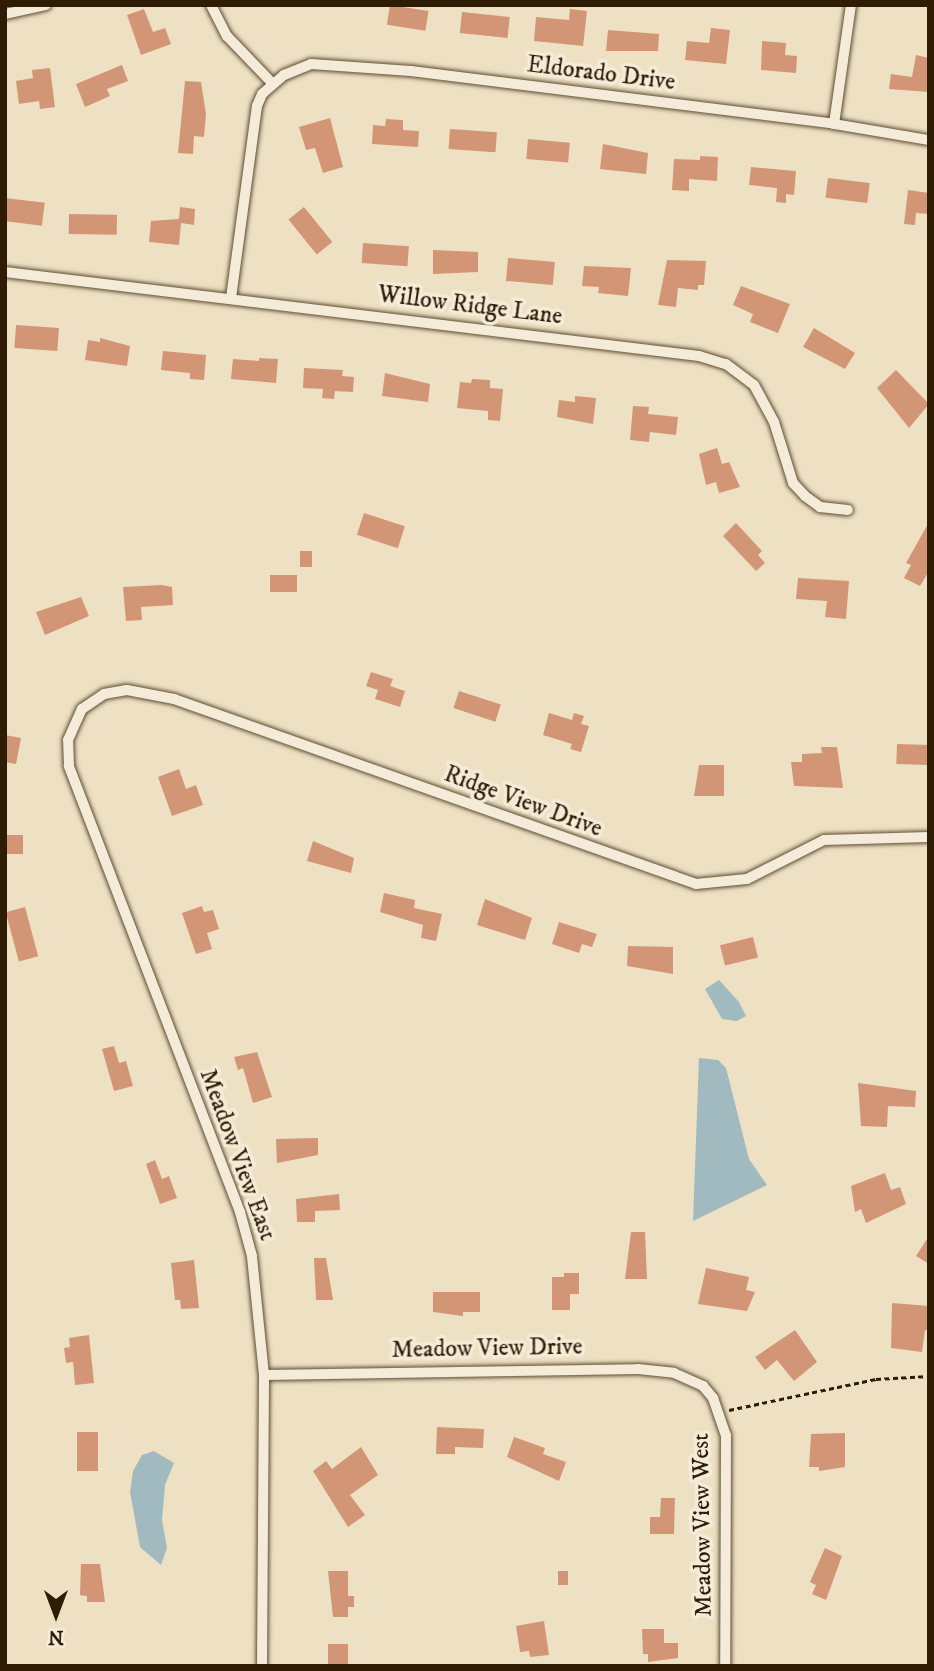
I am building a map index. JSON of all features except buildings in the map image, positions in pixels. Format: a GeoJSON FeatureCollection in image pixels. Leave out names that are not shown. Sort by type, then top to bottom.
{"type":"FeatureCollection","features":[{"type":"Feature","properties":{"kind":"street"},"geometry":{"type":"LineString","coordinates":[[5,14],[46,5]]}},
{"type":"Feature","properties":{"kind":"street"},"geometry":{"type":"LineString","coordinates":[[211,5],[227,36],[273,84],[257,106],[250,133],[231,298]]}},
{"type":"Feature","properties":{"kind":"street"},"geometry":{"type":"LineString","coordinates":[[834,124],[851,5]]}},
{"type":"Feature","properties":{"kind":"street","name":"Eldorado Drive"},"geometry":{"type":"LineString","coordinates":[[273,84],[312,64],[347,64],[834,124],[929,140]]}},
{"type":"Feature","properties":{"kind":"street","name":"Willow Ridge Lane"},"geometry":{"type":"LineString","coordinates":[[5,272],[673,351],[726,365],[754,385],[767,404],[793,483],[820,507],[848,510]]}},
{"type":"Feature","properties":{"kind":"street","name":"Ridge View Drive"},"geometry":{"type":"LineString","coordinates":[[104,694],[127,690],[174,699],[696,884],[747,878],[824,840],[929,837]]}},
{"type":"Feature","properties":{"kind":"street","name":"Meadow View East"},"geometry":{"type":"LineString","coordinates":[[104,694],[82,709],[71,727],[69,766],[240,1212],[256,1281],[264,1375],[261,1666]]}},
{"type":"Feature","properties":{"kind":"street","name":"Meadow View Drive"},"geometry":{"type":"LineString","coordinates":[[264,1375],[638,1369],[674,1373],[706,1389]]}},
{"type":"Feature","properties":{"kind":"street","name":"Meadow View West"},"geometry":{"type":"LineString","coordinates":[[706,1389],[720,1412],[726,1445],[725,1666]]}},
{"type":"Feature","properties":{"kind":"path"},"geometry":{"type":"LineString","coordinates":[[720,1412],[877,1379],[929,1376]]}},
{"type":"Feature","properties":{"kind":"water"},"geometry":{"type":"Polygon","coordinates":[[[719,980],[739,1002],[746,1016],[737,1021],[722,1019],[705,989],[719,980]]]}},
{"type":"Feature","properties":{"kind":"water"},"geometry":{"type":"Polygon","coordinates":[[[699,1058],[718,1060],[726,1068],[749,1159],[767,1185],[693,1221],[699,1058]]]}},
{"type":"Feature","properties":{"kind":"water"},"geometry":{"type":"Polygon","coordinates":[[[154,1451],[174,1463],[165,1485],[162,1520],[167,1548],[161,1565],[140,1547],[130,1492],[133,1471],[142,1455],[154,1451]]]}}]}
